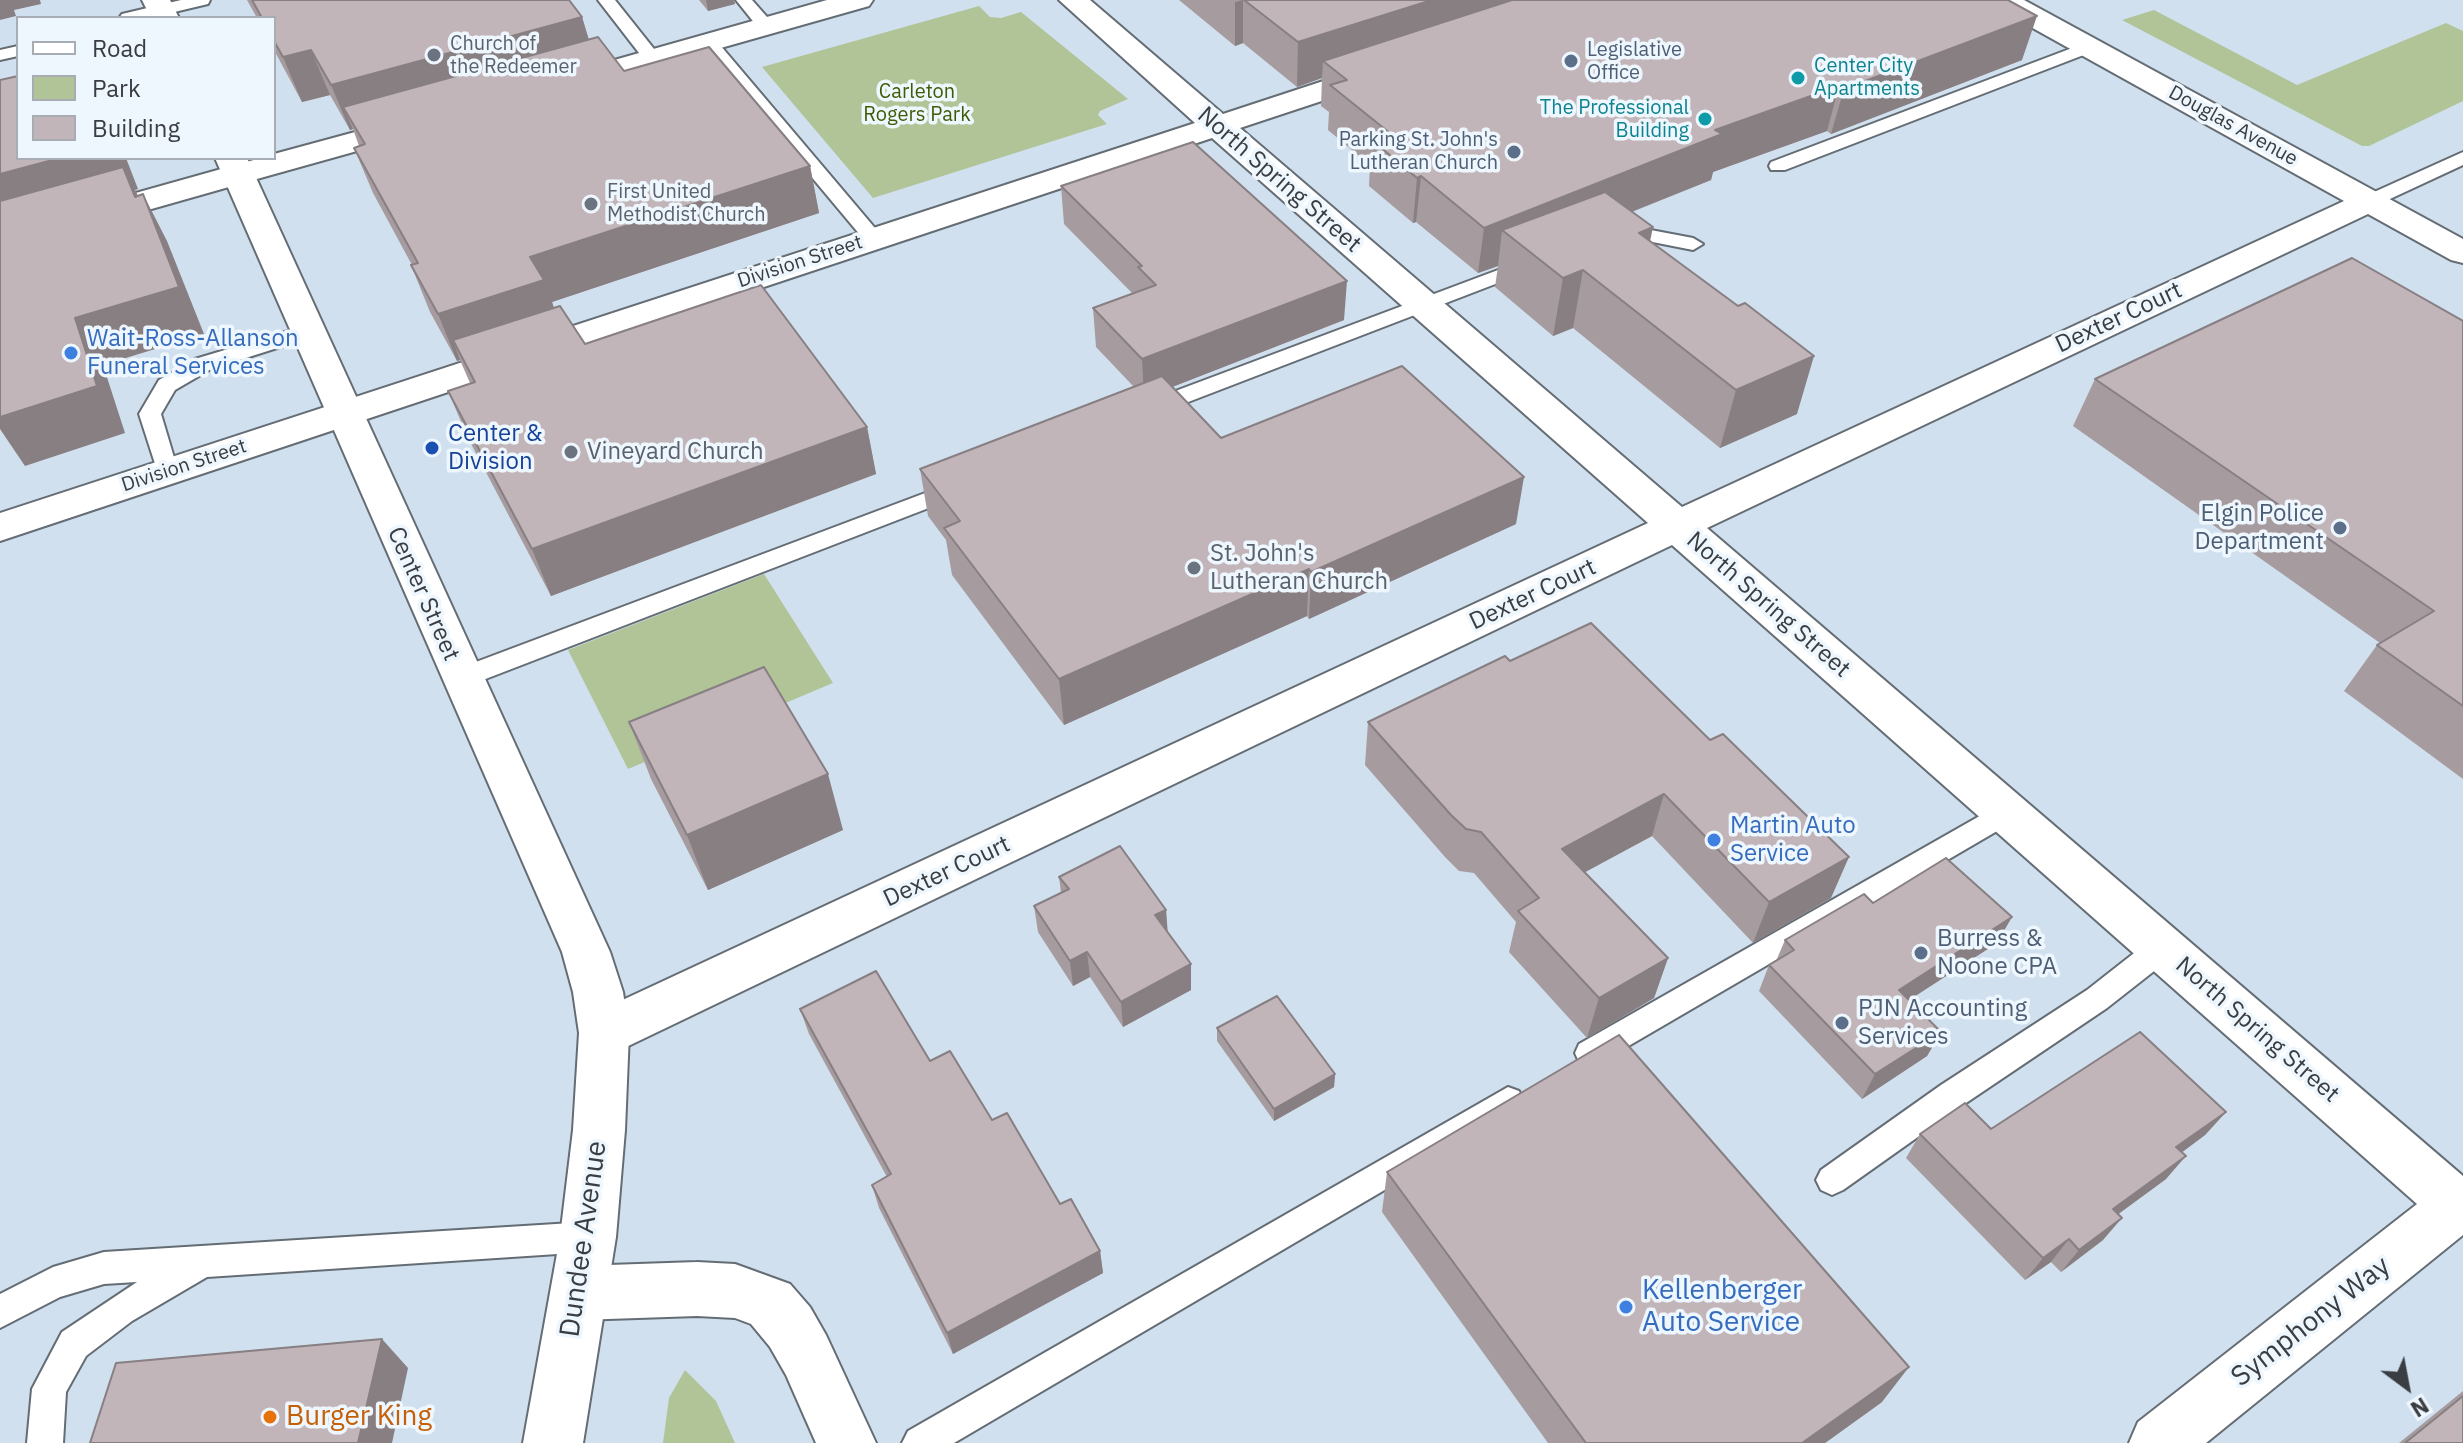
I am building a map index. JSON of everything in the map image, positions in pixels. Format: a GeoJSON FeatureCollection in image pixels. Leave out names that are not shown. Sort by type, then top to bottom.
{"type":"FeatureCollection","features":[{"type":"Feature","properties":{"kind":"street"},"geometry":{"type":"LineString","coordinates":[[533,91],[859,0]]}},
{"type":"Feature","properties":{"kind":"street","name":"North Spring Street"},"geometry":{"type":"LineString","coordinates":[[1073,0],[2461,1205]]}},
{"type":"Feature","properties":{"kind":"street","name":"Douglas Avenue"},"geometry":{"type":"LineString","coordinates":[[2003,0],[2463,253]]}},
{"type":"Feature","properties":{"kind":"street","name":"Division Street"},"geometry":{"type":"LineString","coordinates":[[0,527],[1409,62]]}},
{"type":"Feature","properties":{"kind":"street"},"geometry":{"type":"LineString","coordinates":[[276,156],[445,116]]}},
{"type":"Feature","properties":{"kind":"street"},"geometry":{"type":"LineString","coordinates":[[0,242],[260,160]]}},
{"type":"Feature","properties":{"kind":"street","name":"Center Street"},"geometry":{"type":"LineString","coordinates":[[235,166],[461,678],[586,952],[598,992],[604,1033]]}},
{"type":"Feature","properties":{"kind":"street","name":"Dexter Court"},"geometry":{"type":"LineString","coordinates":[[604,1033],[2370,201]]}},
{"type":"Feature","properties":{"kind":"street","name":"Dundee Avenue"},"geometry":{"type":"LineString","coordinates":[[553,1443],[588,1237],[599,1130],[604,1033]]}},
{"type":"Feature","properties":{"kind":"street","name":"Symphony Way"},"geometry":{"type":"LineString","coordinates":[[2159,1443],[2461,1205]]}},
{"type":"Feature","properties":{"kind":"street"},"geometry":{"type":"LineString","coordinates":[[579,1293],[697,1289],[735,1291],[770,1303],[790,1327],[806,1355],[846,1443]]}},
{"type":"Feature","properties":{"kind":"lane"},"geometry":{"type":"LineString","coordinates":[[135,16],[202,0]]}},
{"type":"Feature","properties":{"kind":"lane"},"geometry":{"type":"LineString","coordinates":[[606,0],[652,58]]}},
{"type":"Feature","properties":{"kind":"lane"},"geometry":{"type":"LineString","coordinates":[[744,1],[766,26]]}},
{"type":"Feature","properties":{"kind":"lane"},"geometry":{"type":"LineString","coordinates":[[708,42],[873,238]]}},
{"type":"Feature","properties":{"kind":"lane"},"geometry":{"type":"LineString","coordinates":[[1778,166],[2088,47]]}},
{"type":"Feature","properties":{"kind":"lane","name":"Dexter Court"},"geometry":{"type":"LineString","coordinates":[[2370,201],[2463,158]]}},
{"type":"Feature","properties":{"kind":"lane"},"geometry":{"type":"LineString","coordinates":[[1595,239],[1623,228],[1693,244]]}},
{"type":"Feature","properties":{"kind":"lane"},"geometry":{"type":"LineString","coordinates":[[1137,421],[1162,404],[1553,255]]}},
{"type":"Feature","properties":{"kind":"lane"},"geometry":{"type":"LineString","coordinates":[[167,471],[150,414],[167,385],[203,364],[308,331]]}},
{"type":"Feature","properties":{"kind":"lane"},"geometry":{"type":"LineString","coordinates":[[461,678],[973,483]]}},
{"type":"Feature","properties":{"kind":"lane"},"geometry":{"type":"LineString","coordinates":[[1564,1069],[2006,812]]}},
{"type":"Feature","properties":{"kind":"lane"},"geometry":{"type":"LineString","coordinates":[[1832,1180],[1952,1095],[2097,999],[2162,948]]}},
{"type":"Feature","properties":{"kind":"lane"},"geometry":{"type":"LineString","coordinates":[[920,1443],[1536,1085]]}},
{"type":"Feature","properties":{"kind":"lane"},"geometry":{"type":"LineString","coordinates":[[0,1312],[53,1283],[104,1268],[588,1237]]}},
{"type":"Feature","properties":{"kind":"lane"},"geometry":{"type":"LineString","coordinates":[[45,1443],[49,1389],[74,1344],[120,1310],[202,1263]]}},
{"type":"Feature","properties":{"kind":"shaded area"},"geometry":{"type":"Polygon","coordinates":[[[0,0],[2463,0],[2463,1443],[0,1443],[0,0]]]}},
{"type":"Feature","properties":{"kind":"green space","name":"Carleton Rogers Park"},"geometry":{"type":"Polygon","coordinates":[[[979,6],[990,17],[1001,18],[1021,12],[1128,99],[1100,111],[1098,115],[1107,124],[873,198],[762,67],[979,6]]]}},
{"type":"Feature","properties":{"kind":"green space"},"geometry":{"type":"Polygon","coordinates":[[[2154,10],[2297,85],[2446,23],[2463,31],[2463,101],[2369,146],[2362,146],[2122,20],[2154,10]]]}},
{"type":"Feature","properties":{"kind":"green space"},"geometry":{"type":"Polygon","coordinates":[[[764,574],[833,683],[628,769],[568,650],[764,574]]]}},
{"type":"Feature","properties":{"kind":"green space"},"geometry":{"type":"Polygon","coordinates":[[[685,1370],[716,1401],[735,1443],[663,1443],[669,1398],[685,1370]]]}},
{"type":"Feature","properties":{"kind":"building"},"geometry":{"type":"Polygon","coordinates":[[[252,0],[569,0],[582,17],[331,85],[311,50],[283,57],[276,45],[276,16],[261,16],[252,0]]]}},
{"type":"Feature","properties":{"kind":"building"},"geometry":{"type":"Polygon","coordinates":[[[1244,0],[1432,0],[1298,42],[1244,0]]]}},
{"type":"Feature","properties":{"kind":"building"},"geometry":{"type":"Polygon","coordinates":[[[1512,0],[2008,0],[2037,16],[1844,89],[1839,86],[1715,130],[1722,134],[1484,228],[1372,140],[1391,134],[1330,85],[1347,80],[1323,61],[1512,0]]]}},
{"type":"Feature","properties":{"kind":"building"},"geometry":{"type":"Polygon","coordinates":[[[598,37],[624,71],[709,47],[810,166],[530,257],[544,280],[438,314],[411,265],[418,263],[354,148],[365,144],[343,107],[598,37]]]}},
{"type":"Feature","properties":{"kind":"building"},"geometry":{"type":"Polygon","coordinates":[[[16,76],[16,160],[52,160],[0,174],[0,80],[16,76]]]}},
{"type":"Feature","properties":{"kind":"building"},"geometry":{"type":"Polygon","coordinates":[[[1193,142],[1347,281],[1142,359],[1093,308],[1156,285],[1138,267],[1142,266],[1061,186],[1193,142]]]}},
{"type":"Feature","properties":{"kind":"building"},"geometry":{"type":"Polygon","coordinates":[[[123,167],[135,197],[143,194],[179,287],[75,318],[97,386],[0,417],[0,201],[123,167]]]}},
{"type":"Feature","properties":{"kind":"building"},"geometry":{"type":"Polygon","coordinates":[[[1605,192],[1653,227],[1639,233],[1738,306],[1745,303],[1814,356],[1736,390],[1583,270],[1563,278],[1502,230],[1605,192]]]}},
{"type":"Feature","properties":{"kind":"building","name":"Elgin Police Department"},"geometry":{"type":"Polygon","coordinates":[[[2352,258],[2463,321],[2463,706],[2377,645],[2434,611],[2095,379],[2352,258]]]}},
{"type":"Feature","properties":{"kind":"building"},"geometry":{"type":"Polygon","coordinates":[[[761,285],[867,427],[532,549],[448,391],[475,382],[453,340],[560,306],[585,344],[761,285]]]}},
{"type":"Feature","properties":{"kind":"building","name":"St. John's Lutheran Church"},"geometry":{"type":"Polygon","coordinates":[[[1402,366],[1524,477],[1059,679],[944,528],[960,521],[920,469],[1162,376],[1221,438],[1402,366]]]}},
{"type":"Feature","properties":{"kind":"building"},"geometry":{"type":"Polygon","coordinates":[[[1591,623],[1710,740],[1723,734],[1849,857],[1769,902],[1664,794],[1562,849],[1668,958],[1599,998],[1518,911],[1539,898],[1481,832],[1466,829],[1451,815],[1368,722],[1505,656],[1510,661],[1591,623]]]}},
{"type":"Feature","properties":{"kind":"building"},"geometry":{"type":"Polygon","coordinates":[[[764,667],[828,774],[687,835],[629,722],[764,667]]]}},
{"type":"Feature","properties":{"kind":"building"},"geometry":{"type":"Polygon","coordinates":[[[1120,846],[1166,910],[1155,915],[1191,964],[1121,1002],[1087,952],[1070,961],[1034,906],[1069,889],[1059,877],[1120,846]]]}},
{"type":"Feature","properties":{"kind":"building"},"geometry":{"type":"Polygon","coordinates":[[[1946,858],[2012,917],[1899,990],[1941,1032],[1875,1074],[1769,965],[1794,950],[1785,940],[1864,894],[1873,903],[1946,858]]]}},
{"type":"Feature","properties":{"kind":"building"},"geometry":{"type":"Polygon","coordinates":[[[876,971],[930,1061],[950,1051],[992,1120],[1007,1113],[1060,1204],[1071,1199],[1100,1251],[947,1333],[872,1185],[891,1174],[800,1009],[876,971]]]}},
{"type":"Feature","properties":{"kind":"building"},"geometry":{"type":"Polygon","coordinates":[[[1277,996],[1335,1074],[1274,1109],[1217,1028],[1277,996]]]}},
{"type":"Feature","properties":{"kind":"building"},"geometry":{"type":"Polygon","coordinates":[[[2140,1032],[2226,1112],[2176,1147],[2186,1156],[2113,1209],[2122,1218],[2079,1250],[2069,1239],[2043,1258],[1920,1134],[1965,1103],[1991,1129],[2140,1032]]]}},
{"type":"Feature","properties":{"kind":"building","name":"Kellenberger Auto Service"},"geometry":{"type":"Polygon","coordinates":[[[1619,1035],[1909,1367],[1802,1443],[1586,1443],[1387,1172],[1619,1035]]]}},
{"type":"Feature","properties":{"kind":"building"},"geometry":{"type":"Polygon","coordinates":[[[382,1339],[358,1443],[90,1443],[116,1363],[382,1339]]]}},
{"type":"Feature","properties":{"kind":"building"},"geometry":{"type":"Polygon","coordinates":[[[2463,1396],[2463,1443],[2405,1443],[2463,1396]]]}},
{"type":"Feature","properties":{"kind":"place","name":"Church of the Redeemer"},"geometry":{"type":"Point","coordinates":[434,55]}},
{"type":"Feature","properties":{"kind":"place","name":"Legislative Office"},"geometry":{"type":"Point","coordinates":[1571,61]}},
{"type":"Feature","properties":{"kind":"place","name":"Center City Apartments"},"geometry":{"type":"Point","coordinates":[1798,78]}},
{"type":"Feature","properties":{"kind":"place","name":"The Professional Building"},"geometry":{"type":"Point","coordinates":[1705,119]}},
{"type":"Feature","properties":{"kind":"place","name":"Parking St. John's Lutheran Church"},"geometry":{"type":"Point","coordinates":[1514,152]}},
{"type":"Feature","properties":{"kind":"place","name":"First United Methodist Church"},"geometry":{"type":"Point","coordinates":[591,204]}},
{"type":"Feature","properties":{"kind":"place","name":"Wait-Ross-Allanson Funeral Services"},"geometry":{"type":"Point","coordinates":[71,353]}},
{"type":"Feature","properties":{"kind":"place","name":"Center & Division"},"geometry":{"type":"Point","coordinates":[432,448]}},
{"type":"Feature","properties":{"kind":"place","name":"Vineyard Church"},"geometry":{"type":"Point","coordinates":[571,452]}},
{"type":"Feature","properties":{"kind":"place","name":"Elgin Police Department"},"geometry":{"type":"Point","coordinates":[2340,528]}},
{"type":"Feature","properties":{"kind":"place","name":"St. John's Lutheran Church"},"geometry":{"type":"Point","coordinates":[1194,568]}},
{"type":"Feature","properties":{"kind":"place","name":"Martin Auto Service"},"geometry":{"type":"Point","coordinates":[1714,840]}},
{"type":"Feature","properties":{"kind":"place","name":"Burress & Noone CPA"},"geometry":{"type":"Point","coordinates":[1921,953]}},
{"type":"Feature","properties":{"kind":"place","name":"PJN Accounting Services"},"geometry":{"type":"Point","coordinates":[1842,1023]}},
{"type":"Feature","properties":{"kind":"place","name":"Kellenberger Auto Service"},"geometry":{"type":"Point","coordinates":[1626,1307]}},
{"type":"Feature","properties":{"kind":"place","name":"Burger King"},"geometry":{"type":"Point","coordinates":[270,1417]}}]}
